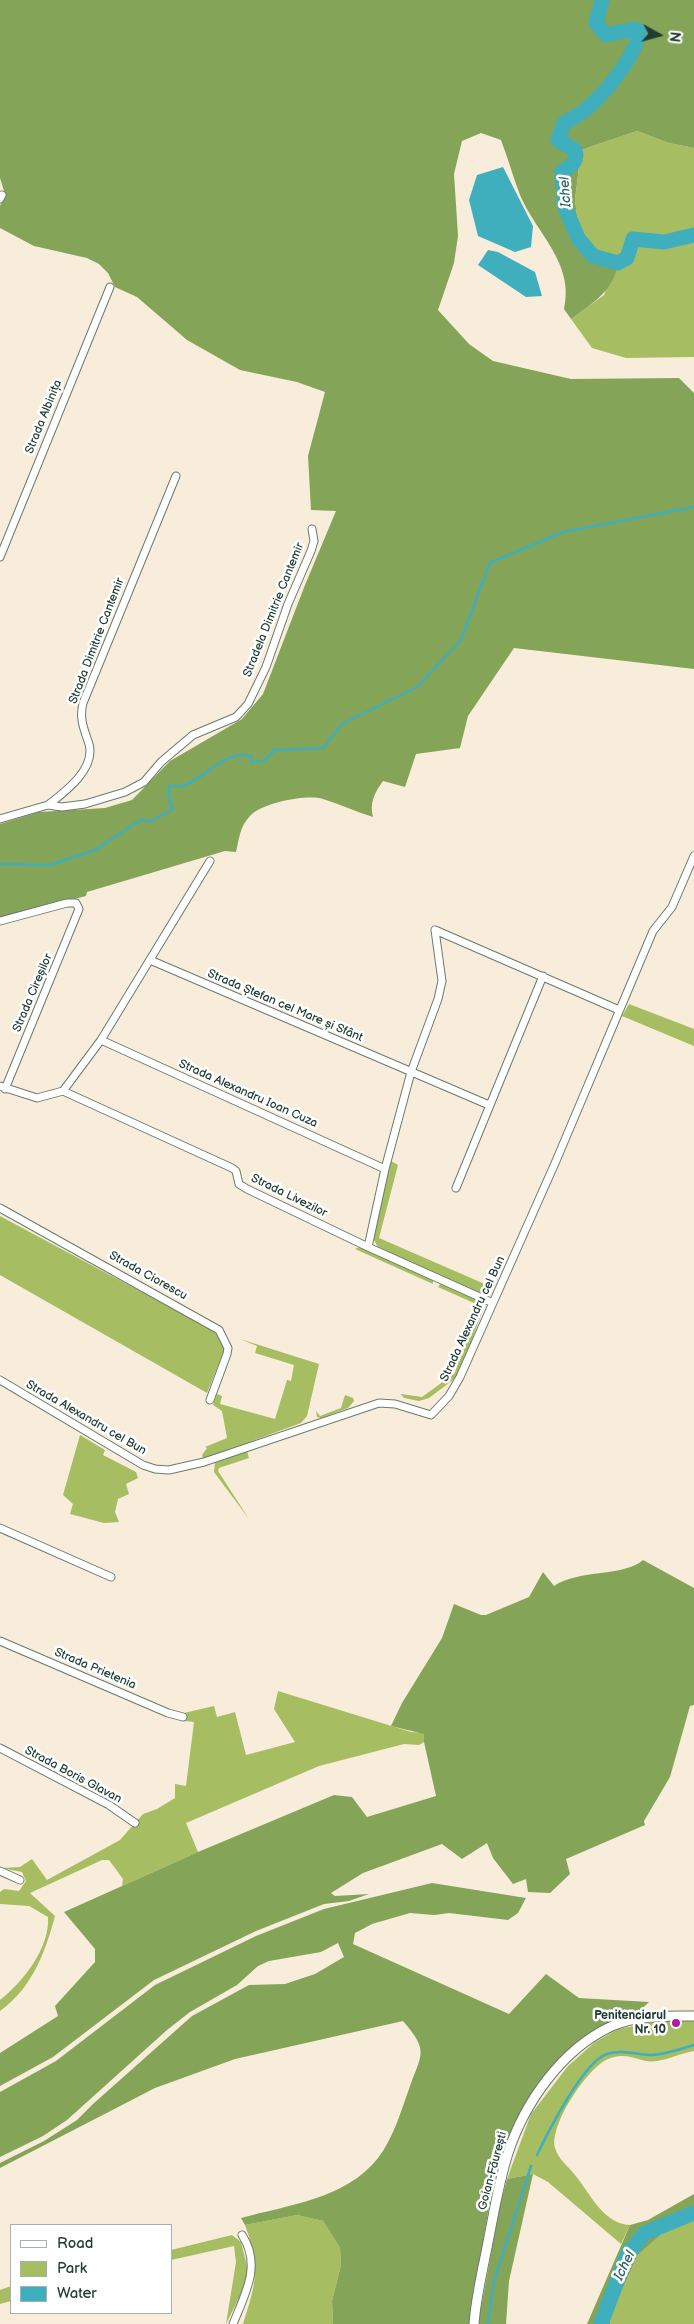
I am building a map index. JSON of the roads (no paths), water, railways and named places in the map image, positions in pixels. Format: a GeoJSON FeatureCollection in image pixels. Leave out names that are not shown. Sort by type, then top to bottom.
{"type":"FeatureCollection","features":[{"type":"Feature","properties":{"kind":"street","name":"Strada Albinița"},"geometry":{"type":"LineString","coordinates":[[0,557],[110,287]]}},
{"type":"Feature","properties":{"kind":"street","name":"Strada Dimitrie Cantemir"},"geometry":{"type":"LineString","coordinates":[[48,805],[70,788],[87,765],[90,748],[81,721],[83,703],[176,476]]}},
{"type":"Feature","properties":{"kind":"street","name":"Stradela Dimitrie Cantemir"},"geometry":{"type":"LineString","coordinates":[[48,805],[62,807],[85,804],[125,792],[144,782],[161,762],[193,735],[236,717],[248,704],[266,667],[288,604],[314,541],[312,529]]}},
{"type":"Feature","properties":{"kind":"street"},"geometry":{"type":"LineString","coordinates":[[0,819],[48,805]]}},
{"type":"Feature","properties":{"kind":"street","name":"Strada Alexandru cel Bun"},"geometry":{"type":"LineString","coordinates":[[0,1380],[143,1465],[155,1469],[184,1468],[379,1403],[395,1404],[430,1415],[449,1396],[460,1377],[556,1161],[653,930],[672,907],[694,856]]}},
{"type":"Feature","properties":{"kind":"street"},"geometry":{"type":"LineString","coordinates":[[3,1088],[37,1098],[63,1091],[102,1040],[210,861]]}},
{"type":"Feature","properties":{"kind":"street","name":"Strada Cireșilor"},"geometry":{"type":"LineString","coordinates":[[0,921],[67,903],[72,902],[78,905],[78,913],[66,943],[3,1088]]}},
{"type":"Feature","properties":{"kind":"street"},"geometry":{"type":"LineString","coordinates":[[368,1247],[385,1169],[411,1072],[438,999],[442,981],[435,930],[619,1010]]}},
{"type":"Feature","properties":{"kind":"street","name":"Strada Ștefan cel Mare și Sfânt"},"geometry":{"type":"LineString","coordinates":[[150,960],[489,1105]]}},
{"type":"Feature","properties":{"kind":"street"},"geometry":{"type":"LineString","coordinates":[[456,1188],[543,976]]}},
{"type":"Feature","properties":{"kind":"street","name":"Strada Alexandru Ioan Cuza"},"geometry":{"type":"LineString","coordinates":[[102,1040],[385,1169]]}},
{"type":"Feature","properties":{"kind":"street","name":"Strada Livezilor"},"geometry":{"type":"LineString","coordinates":[[63,1091],[232,1168],[236,1171],[239,1184],[368,1247],[493,1303]]}},
{"type":"Feature","properties":{"kind":"street","name":"Strada Ciorescu"},"geometry":{"type":"LineString","coordinates":[[0,1208],[219,1330],[228,1348],[210,1400]]}},
{"type":"Feature","properties":{"kind":"street"},"geometry":{"type":"LineString","coordinates":[[0,1528],[111,1577]]}},
{"type":"Feature","properties":{"kind":"street","name":"Strada Prietenia"},"geometry":{"type":"LineString","coordinates":[[0,1640],[168,1712],[182,1716]]}},
{"type":"Feature","properties":{"kind":"street","name":"Strada Boris Glavan"},"geometry":{"type":"LineString","coordinates":[[0,1748],[109,1805],[135,1824]]}},
{"type":"Feature","properties":{"kind":"street"},"geometry":{"type":"LineString","coordinates":[[0,1871],[20,1880]]}},
{"type":"Feature","properties":{"kind":"street","name":"Goian-Făurești"},"geometry":{"type":"LineString","coordinates":[[474,2324],[499,2188],[508,2154],[517,2128],[538,2094],[559,2066],[582,2045],[613,2026],[648,2017],[694,2016]]}},
{"type":"Feature","properties":{"kind":"street"},"geometry":{"type":"LineString","coordinates":[[233,2324],[250,2285],[252,2271],[248,2243],[242,2234]]}},
{"type":"Feature","properties":{"kind":"water"},"geometry":{"type":"Polygon","coordinates":[[[503,167],[533,226],[531,247],[515,252],[478,236],[469,200],[477,175],[503,167]]]}},
{"type":"Feature","properties":{"kind":"water"},"geometry":{"type":"Polygon","coordinates":[[[488,250],[498,252],[535,272],[542,296],[526,297],[478,265],[488,250]]]}},
{"type":"Feature","properties":{"kind":"waterway","name":"Ichel"},"geometry":{"type":"LineString","coordinates":[[602,0],[596,23],[606,35],[635,29],[639,31],[633,51],[612,82],[587,109],[564,123],[558,140],[575,150],[576,154],[575,161],[562,172],[565,207],[578,238],[593,256],[618,263],[627,258],[633,239],[664,242],[694,235]]}},
{"type":"Feature","properties":{"kind":"waterway"},"geometry":{"type":"LineString","coordinates":[[0,864],[50,865],[95,850],[140,820],[151,821],[173,809],[169,798],[169,786],[180,786],[189,783],[232,757],[241,755],[251,756],[251,762],[264,761],[275,750],[323,748],[342,724],[417,687],[461,640],[490,563],[563,532],[694,507]]}},
{"type":"Feature","properties":{"kind":"waterway"},"geometry":{"type":"LineString","coordinates":[[537,2155],[567,2098],[598,2059],[607,2054],[624,2052],[653,2055],[694,2045]]}},
{"type":"Feature","properties":{"kind":"waterway"},"geometry":{"type":"LineString","coordinates":[[488,2324],[494,2281],[531,2166]]}},
{"type":"Feature","properties":{"kind":"waterway","name":"Ichel"},"geometry":{"type":"LineString","coordinates":[[601,2324],[627,2255],[645,2233],[694,2213]]}},
{"type":"Feature","properties":{"kind":"place","name":"Penitenciarul Nr. 10"},"geometry":{"type":"Point","coordinates":[676,2023]}}]}
